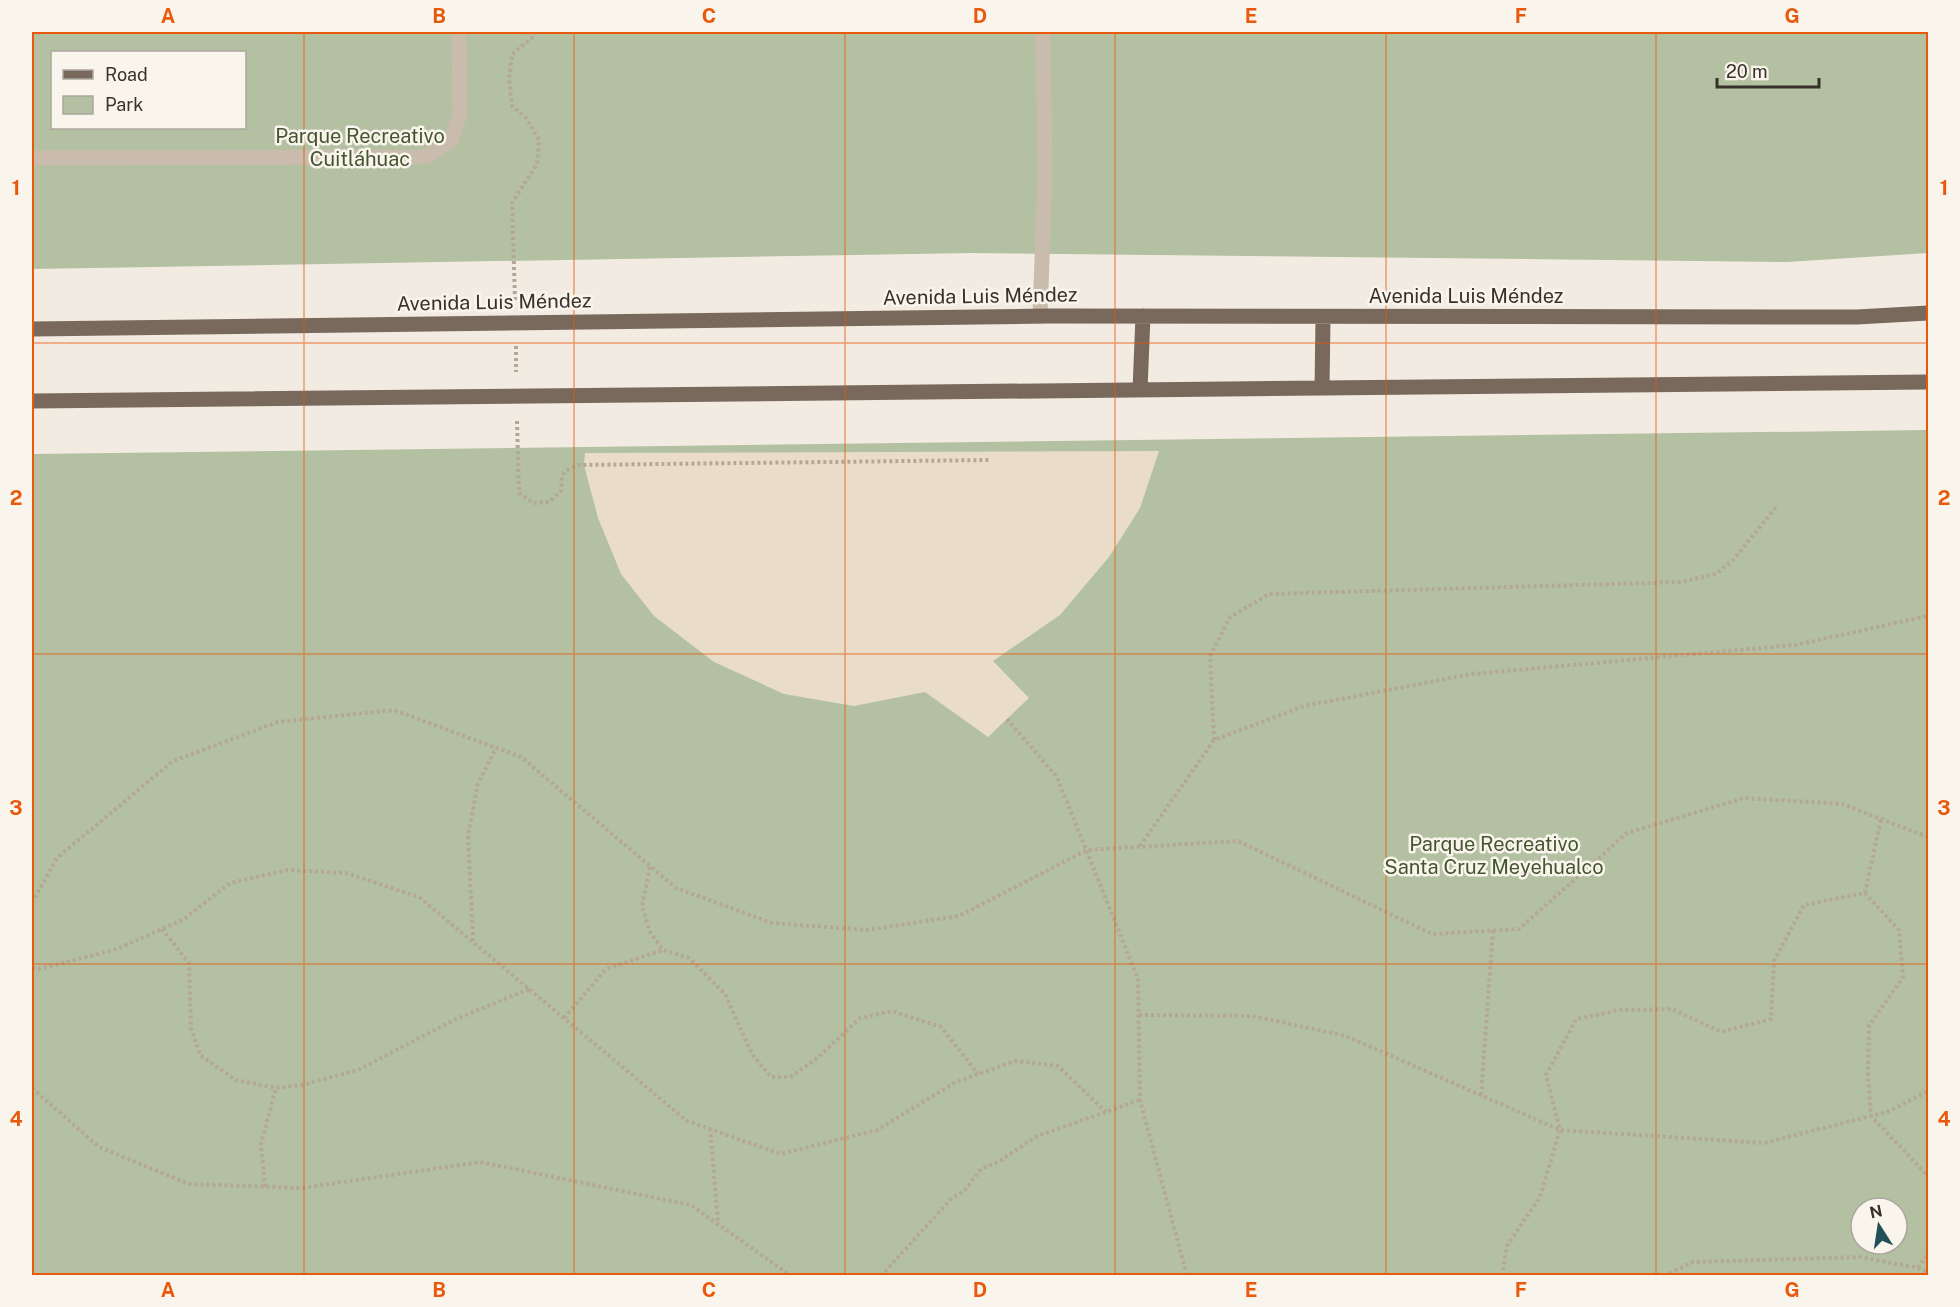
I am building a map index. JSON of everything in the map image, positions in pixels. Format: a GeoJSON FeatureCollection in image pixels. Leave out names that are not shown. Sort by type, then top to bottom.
{"type":"FeatureCollection","features":[{"type":"Feature","properties":{"kind":"main road","name":"Avenida Luis Méndez"},"geometry":{"type":"LineString","coordinates":[[32,329],[1041,316],[1857,317],[1929,313]]}},
{"type":"Feature","properties":{"kind":"main road"},"geometry":{"type":"LineString","coordinates":[[1140,390],[1143,316]]}},
{"type":"Feature","properties":{"kind":"main road"},"geometry":{"type":"LineString","coordinates":[[1322,388],[1323,317]]}},
{"type":"Feature","properties":{"kind":"main road"},"geometry":{"type":"LineString","coordinates":[[32,401],[1929,382]]}},
{"type":"Feature","properties":{"kind":"lane"},"geometry":{"type":"LineString","coordinates":[[32,158],[425,157],[451,141],[460,114],[459,32]]}},
{"type":"Feature","properties":{"kind":"lane"},"geometry":{"type":"LineString","coordinates":[[1041,316],[1044,173],[1042,32]]}},
{"type":"Feature","properties":{"kind":"path"},"geometry":{"type":"LineString","coordinates":[[515,307],[513,202],[537,164],[539,141],[526,118],[512,106],[509,79],[512,54],[534,36],[534,32]]}},
{"type":"Feature","properties":{"kind":"path"},"geometry":{"type":"LineString","coordinates":[[516,342],[516,377]]}},
{"type":"Feature","properties":{"kind":"path"},"geometry":{"type":"LineString","coordinates":[[517,412],[519,493],[532,503],[541,504],[556,498],[561,491],[565,471],[578,465],[991,460]]}},
{"type":"Feature","properties":{"kind":"path"},"geometry":{"type":"LineString","coordinates":[[1214,740],[1210,656],[1230,617],[1269,594],[1681,582],[1716,574],[1725,567],[1777,506]]}},
{"type":"Feature","properties":{"kind":"path"},"geometry":{"type":"LineString","coordinates":[[1140,847],[1214,740],[1304,706],[1472,674],[1795,645],[1929,616]]}},
{"type":"Feature","properties":{"kind":"path"},"geometry":{"type":"LineString","coordinates":[[32,903],[57,858],[173,761],[278,722],[394,710],[521,757],[676,888],[772,922],[867,930],[959,916],[1087,850],[1238,842],[1432,934],[1519,929],[1627,833],[1744,798],[1842,804],[1929,837]]}},
{"type":"Feature","properties":{"kind":"path"},"geometry":{"type":"LineString","coordinates":[[1007,719],[1057,777],[1138,979],[1140,1100],[1187,1275]]}},
{"type":"Feature","properties":{"kind":"path"},"geometry":{"type":"LineString","coordinates":[[473,942],[468,834],[478,783],[496,748]]}},
{"type":"Feature","properties":{"kind":"path"},"geometry":{"type":"LineString","coordinates":[[1865,893],[1881,819]]}},
{"type":"Feature","properties":{"kind":"path"},"geometry":{"type":"LineString","coordinates":[[650,867],[642,906],[650,933],[663,950],[689,958],[726,994],[752,1054],[771,1077],[790,1077],[798,1072],[815,1060],[860,1017],[892,1011],[941,1027],[978,1074]]}},
{"type":"Feature","properties":{"kind":"path"},"geometry":{"type":"LineString","coordinates":[[32,968],[39,969],[117,949],[184,919],[231,883],[287,870],[346,873],[419,897],[687,1121],[781,1154],[877,1130],[956,1082],[1015,1061],[1058,1066],[1106,1112]]}},
{"type":"Feature","properties":{"kind":"path"},"geometry":{"type":"LineString","coordinates":[[1865,893],[1899,930],[1903,977],[1869,1026],[1868,1075],[1871,1116],[1929,1176]]}},
{"type":"Feature","properties":{"kind":"path"},"geometry":{"type":"LineString","coordinates":[[1502,1275],[1507,1246],[1539,1197],[1560,1130],[1546,1075],[1576,1019],[1620,1010],[1672,1009],[1721,1032],[1771,1019],[1774,961],[1803,905],[1865,893]]}},
{"type":"Feature","properties":{"kind":"path"},"geometry":{"type":"LineString","coordinates":[[162,929],[189,963],[191,1028],[200,1054],[236,1080],[276,1088],[302,1085],[358,1071],[454,1020],[529,989]]}},
{"type":"Feature","properties":{"kind":"path"},"geometry":{"type":"LineString","coordinates":[[1481,1095],[1493,930]]}},
{"type":"Feature","properties":{"kind":"path"},"geometry":{"type":"LineString","coordinates":[[564,1018],[606,969],[663,950]]}},
{"type":"Feature","properties":{"kind":"path"},"geometry":{"type":"LineString","coordinates":[[1139,1015],[1253,1016],[1346,1036],[1560,1130],[1764,1143],[1887,1112],[1929,1091]]}},
{"type":"Feature","properties":{"kind":"path"},"geometry":{"type":"LineString","coordinates":[[32,1088],[99,1147],[189,1184],[302,1188],[480,1162],[691,1205],[791,1275]]}},
{"type":"Feature","properties":{"kind":"path"},"geometry":{"type":"LineString","coordinates":[[265,1187],[261,1144],[276,1088]]}},
{"type":"Feature","properties":{"kind":"path"},"geometry":{"type":"LineString","coordinates":[[882,1275],[952,1198],[964,1191],[981,1169],[1000,1161],[1035,1137],[1140,1100]]}},
{"type":"Feature","properties":{"kind":"path"},"geometry":{"type":"LineString","coordinates":[[710,1128],[718,1224]]}},
{"type":"Feature","properties":{"kind":"path"},"geometry":{"type":"LineString","coordinates":[[1918,1268],[1929,1254]]}},
{"type":"Feature","properties":{"kind":"path"},"geometry":{"type":"LineString","coordinates":[[1664,1275],[1693,1262],[1860,1257],[1918,1268],[1929,1273]]}},
{"type":"Feature","properties":{"kind":"green space","name":"Parque Recreativo Cuitláhuac"},"geometry":{"type":"Polygon","coordinates":[[[32,32],[1928,32],[1928,253],[1787,262],[971,253],[32,269],[32,32]]]}},
{"type":"Feature","properties":{"kind":"green space","name":"Parque Recreativo Santa Cruz Meyehualco"},"geometry":{"type":"Polygon","coordinates":[[[1928,430],[1928,1275],[32,1275],[32,454],[1928,430]]]}},
{"type":"Feature","properties":{"kind":"shaded area"},"geometry":{"type":"Polygon","coordinates":[[[1159,451],[1140,508],[1109,557],[1060,615],[993,661],[1029,698],[988,737],[925,692],[854,706],[784,694],[714,662],[654,616],[621,574],[598,518],[584,465],[585,453],[1159,451]]]}}]}
